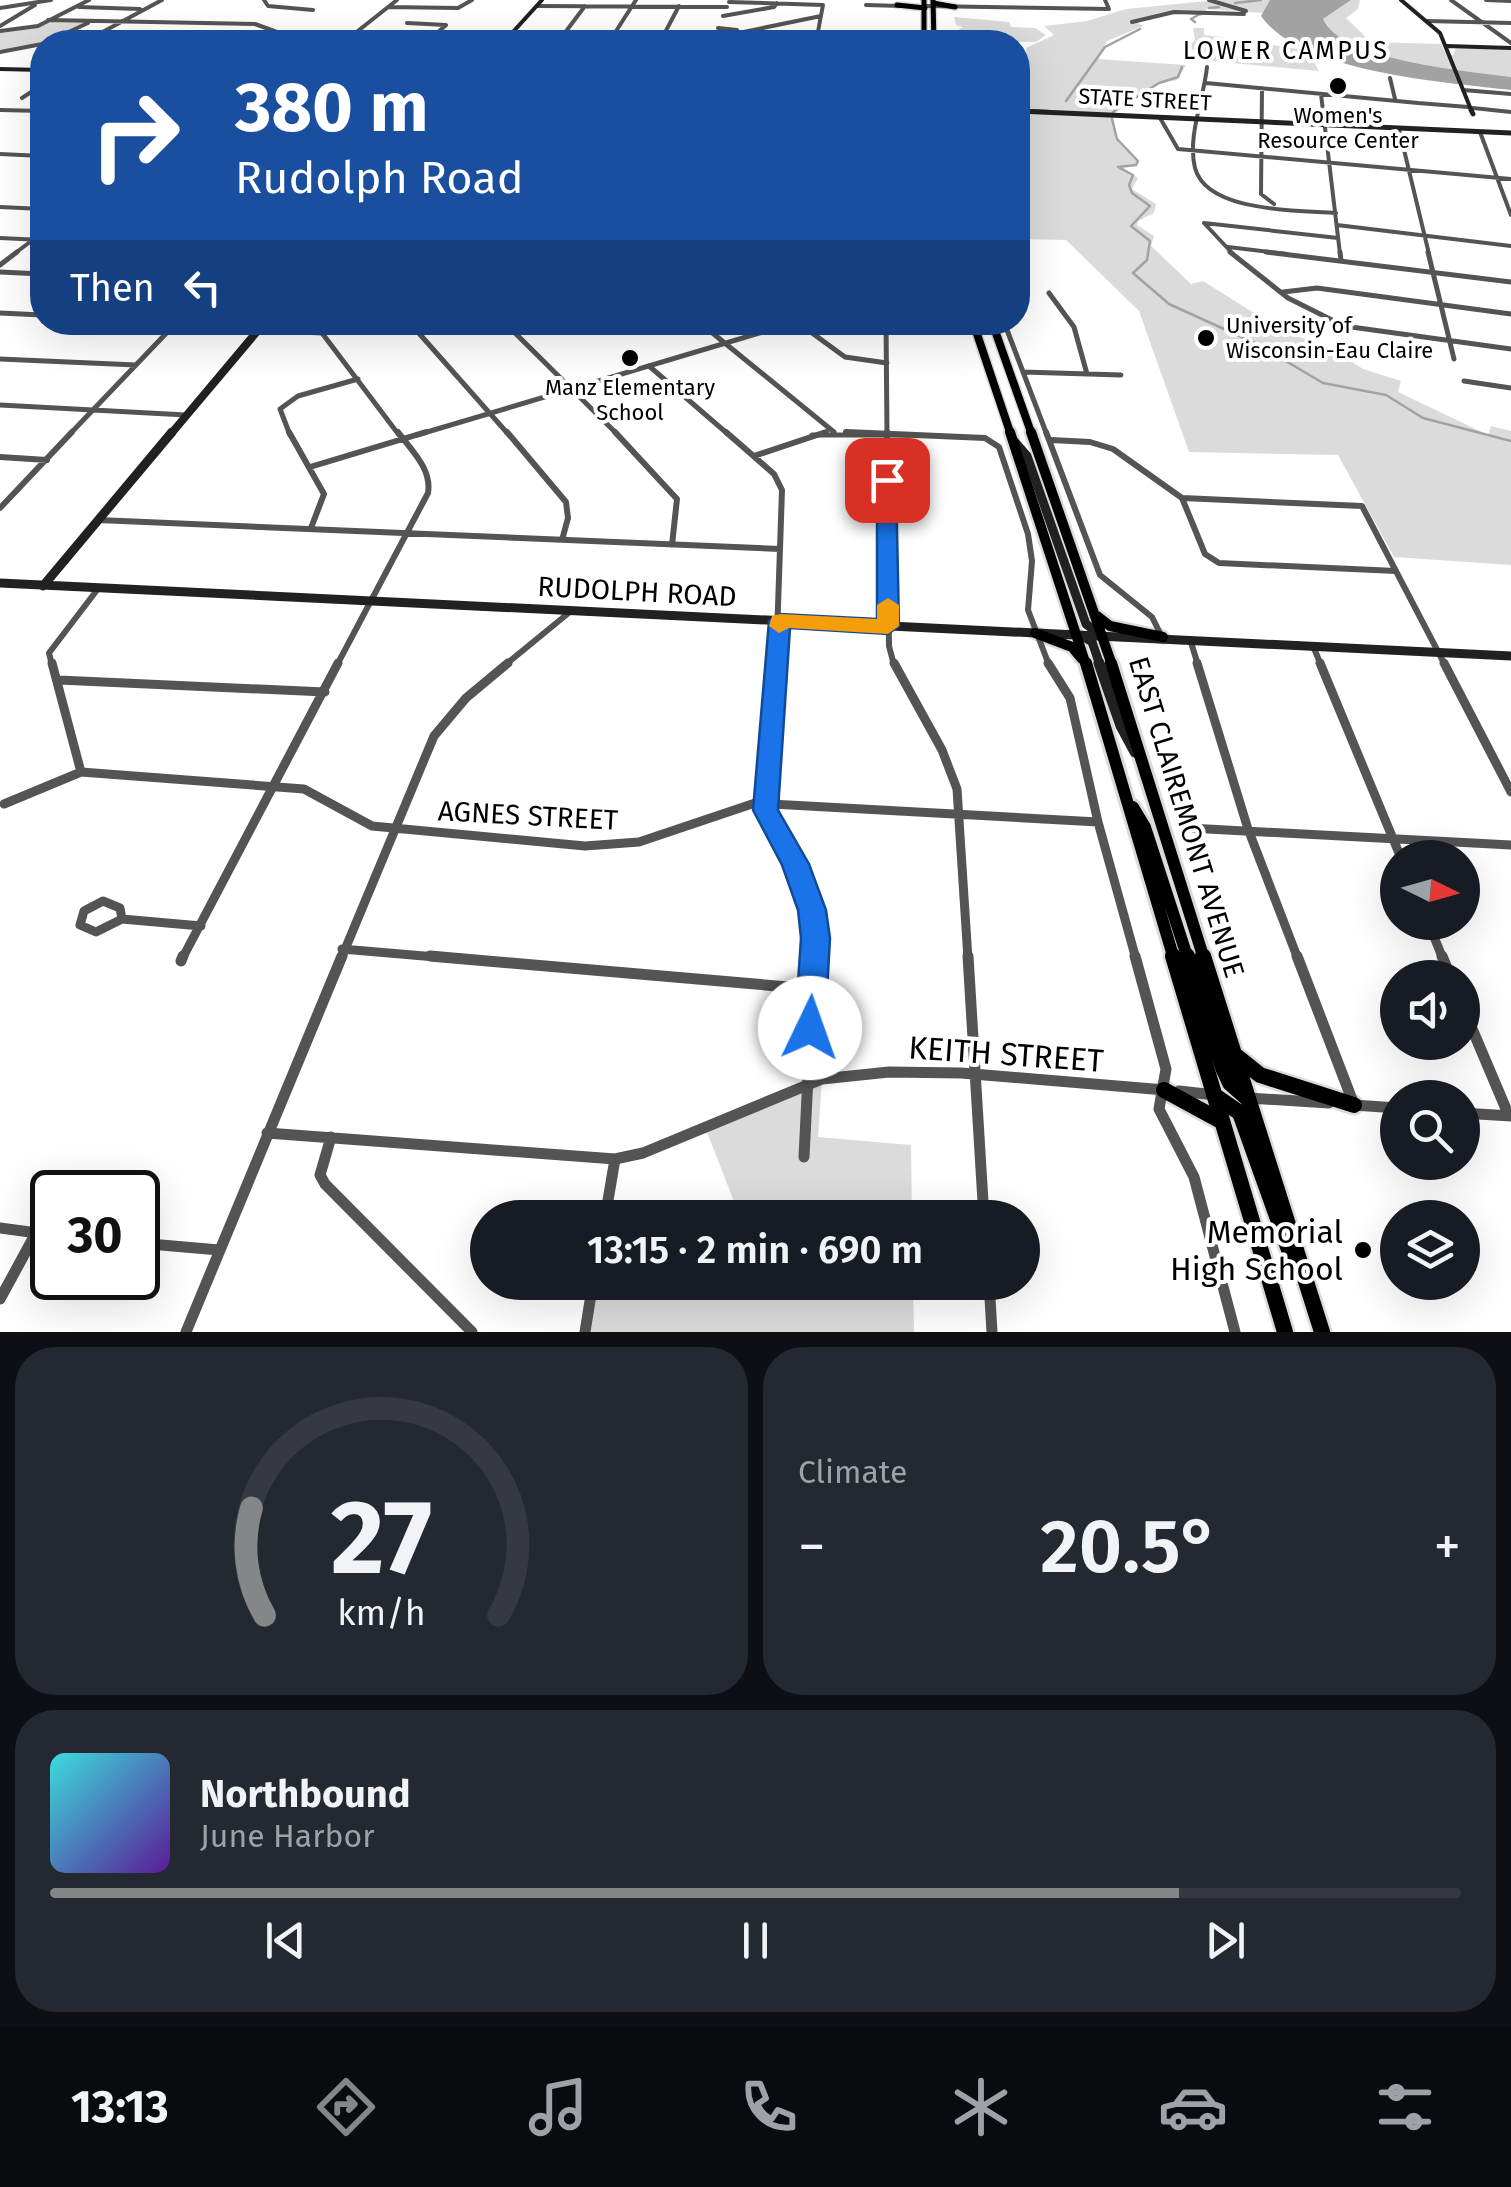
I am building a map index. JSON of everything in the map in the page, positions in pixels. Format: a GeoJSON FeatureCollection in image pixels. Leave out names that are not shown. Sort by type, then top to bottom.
{"type":"FeatureCollection","features":[{"type":"Feature","properties":{"kind":"main road"},"geometry":{"type":"LineString","coordinates":[[926,30],[929,3]]}},
{"type":"Feature","properties":{"kind":"main road"},"geometry":{"type":"LineString","coordinates":[[929,3],[932,30]]}},
{"type":"Feature","properties":{"kind":"main road"},"geometry":{"type":"LineString","coordinates":[[897,6],[954,6]]}},
{"type":"Feature","properties":{"kind":"main road","name":"EAST CLAIREMONT AVENUE"},"geometry":{"type":"LineString","coordinates":[[977,335],[1078,634],[1284,1332]]}},
{"type":"Feature","properties":{"kind":"main road","name":"EAST CLAIREMONT AVENUE"},"geometry":{"type":"LineString","coordinates":[[997,335],[1102,635],[1322,1332]]}},
{"type":"Feature","properties":{"kind":"main road"},"geometry":{"type":"LineString","coordinates":[[1092,607],[1102,623],[1162,637]]}},
{"type":"Feature","properties":{"kind":"main road"},"geometry":{"type":"LineString","coordinates":[[1035,632],[1072,647],[1087,666]]}},
{"type":"Feature","properties":{"kind":"main road"},"geometry":{"type":"LineString","coordinates":[[1126,795],[1145,827],[1230,1084],[1248,1098]]}},
{"type":"Feature","properties":{"kind":"main road"},"geometry":{"type":"LineString","coordinates":[[1232,1052],[1260,1075],[1354,1105]]}},
{"type":"Feature","properties":{"kind":"main road"},"geometry":{"type":"LineString","coordinates":[[1164,1090],[1221,1121]]}},
{"type":"Feature","properties":{"kind":"main road"},"geometry":{"type":"LineString","coordinates":[[1214,1095],[1240,1113],[1287,1254],[1313,1304]]}},
{"type":"Feature","properties":{"kind":"street"},"geometry":{"type":"LineString","coordinates":[[0,8],[51,0]]}},
{"type":"Feature","properties":{"kind":"street"},"geometry":{"type":"LineString","coordinates":[[0,28],[30,28],[89,0]]}},
{"type":"Feature","properties":{"kind":"street"},"geometry":{"type":"LineString","coordinates":[[106,30],[162,0]]}},
{"type":"Feature","properties":{"kind":"street"},"geometry":{"type":"LineString","coordinates":[[264,0],[268,6],[313,10]]}},
{"type":"Feature","properties":{"kind":"street"},"geometry":{"type":"LineString","coordinates":[[360,30],[397,0]]}},
{"type":"Feature","properties":{"kind":"street"},"geometry":{"type":"LineString","coordinates":[[388,7],[458,8],[472,0]]}},
{"type":"Feature","properties":{"kind":"street"},"geometry":{"type":"LineString","coordinates":[[515,30],[542,0]]}},
{"type":"Feature","properties":{"kind":"street"},"geometry":{"type":"LineString","coordinates":[[617,30],[636,0]]}},
{"type":"Feature","properties":{"kind":"street"},"geometry":{"type":"LineString","coordinates":[[954,6],[1109,9],[1105,0]]}},
{"type":"Feature","properties":{"kind":"street"},"geometry":{"type":"LineString","coordinates":[[1132,22],[1179,10],[1249,13],[1209,0]]}},
{"type":"Feature","properties":{"kind":"street"},"geometry":{"type":"LineString","coordinates":[[1402,0],[1427,21],[1447,46],[1511,215]]}},
{"type":"Feature","properties":{"kind":"street"},"geometry":{"type":"LineString","coordinates":[[1451,0],[1511,45]]}},
{"type":"Feature","properties":{"kind":"street"},"geometry":{"type":"LineString","coordinates":[[1486,0],[1511,3]]}},
{"type":"Feature","properties":{"kind":"street"},"geometry":{"type":"LineString","coordinates":[[0,28],[43,2]]}},
{"type":"Feature","properties":{"kind":"street"},"geometry":{"type":"LineString","coordinates":[[729,3],[718,28],[742,30],[821,16]]}},
{"type":"Feature","properties":{"kind":"street"},"geometry":{"type":"LineString","coordinates":[[723,16],[774,7],[777,3]]}},
{"type":"Feature","properties":{"kind":"street"},"geometry":{"type":"LineString","coordinates":[[537,6],[822,4],[818,30]]}},
{"type":"Feature","properties":{"kind":"street"},"geometry":{"type":"LineString","coordinates":[[866,5],[897,6]]}},
{"type":"Feature","properties":{"kind":"street"},"geometry":{"type":"LineString","coordinates":[[567,30],[585,6]]}},
{"type":"Feature","properties":{"kind":"street"},"geometry":{"type":"LineString","coordinates":[[666,30],[679,6]]}},
{"type":"Feature","properties":{"kind":"street"},"geometry":{"type":"LineString","coordinates":[[74,7],[144,9]]}},
{"type":"Feature","properties":{"kind":"street"},"geometry":{"type":"LineString","coordinates":[[48,20],[255,24],[272,30]]}},
{"type":"Feature","properties":{"kind":"street"},"geometry":{"type":"LineString","coordinates":[[1427,21],[1511,23]]}},
{"type":"Feature","properties":{"kind":"street"},"geometry":{"type":"LineString","coordinates":[[74,30],[92,22]]}},
{"type":"Feature","properties":{"kind":"street"},"geometry":{"type":"LineString","coordinates":[[220,30],[232,23]]}},
{"type":"Feature","properties":{"kind":"street"},"geometry":{"type":"LineString","coordinates":[[406,23],[446,26],[441,30]]}},
{"type":"Feature","properties":{"kind":"street"},"geometry":{"type":"LineString","coordinates":[[1447,46],[1511,45]]}},
{"type":"Feature","properties":{"kind":"street"},"geometry":{"type":"LineString","coordinates":[[0,52],[30,46]]}},
{"type":"Feature","properties":{"kind":"street"},"geometry":{"type":"LineString","coordinates":[[1207,67],[1194,166],[1204,186],[1232,200],[1336,214]]}},
{"type":"Feature","properties":{"kind":"street"},"geometry":{"type":"LineString","coordinates":[[0,69],[30,69]]}},
{"type":"Feature","properties":{"kind":"street"},"geometry":{"type":"LineString","coordinates":[[1390,78],[1394,99]]}},
{"type":"Feature","properties":{"kind":"street"},"geometry":{"type":"LineString","coordinates":[[1206,83],[1418,103]]}},
{"type":"Feature","properties":{"kind":"street"},"geometry":{"type":"LineString","coordinates":[[1262,88],[1262,197]]}},
{"type":"Feature","properties":{"kind":"street"},"geometry":{"type":"LineString","coordinates":[[1463,89],[1511,94]]}},
{"type":"Feature","properties":{"kind":"street"},"geometry":{"type":"LineString","coordinates":[[22,98],[30,93]]}},
{"type":"Feature","properties":{"kind":"street"},"geometry":{"type":"LineString","coordinates":[[1321,94],[1341,260]]}},
{"type":"Feature","properties":{"kind":"street"},"geometry":{"type":"LineString","coordinates":[[1374,98],[1511,112]]}},
{"type":"Feature","properties":{"kind":"street"},"geometry":{"type":"LineString","coordinates":[[0,110],[30,111]]}},
{"type":"Feature","properties":{"kind":"street","name":"STATE STREET"},"geometry":{"type":"LineString","coordinates":[[1030,112],[1511,134]]}},
{"type":"Feature","properties":{"kind":"street"},"geometry":{"type":"LineString","coordinates":[[1160,118],[1174,146],[1195,150],[1511,179]]}},
{"type":"Feature","properties":{"kind":"street"},"geometry":{"type":"LineString","coordinates":[[1399,128],[1454,359]]}},
{"type":"Feature","properties":{"kind":"street"},"geometry":{"type":"LineString","coordinates":[[0,154],[30,155]]}},
{"type":"Feature","properties":{"kind":"street"},"geometry":{"type":"LineString","coordinates":[[1232,200],[1262,197],[1278,206]]}},
{"type":"Feature","properties":{"kind":"street"},"geometry":{"type":"LineString","coordinates":[[0,208],[30,209]]}},
{"type":"Feature","properties":{"kind":"street"},"geometry":{"type":"LineString","coordinates":[[1338,238],[1204,223],[1240,265],[1341,325],[1511,349]]}},
{"type":"Feature","properties":{"kind":"street"},"geometry":{"type":"LineString","coordinates":[[1337,225],[1511,246]]}},
{"type":"Feature","properties":{"kind":"street"},"geometry":{"type":"LineString","coordinates":[[0,238],[30,240]]}},
{"type":"Feature","properties":{"kind":"street"},"geometry":{"type":"LineString","coordinates":[[0,269],[30,243]]}},
{"type":"Feature","properties":{"kind":"street"},"geometry":{"type":"LineString","coordinates":[[1228,247],[1511,282]]}},
{"type":"Feature","properties":{"kind":"street"},"geometry":{"type":"LineString","coordinates":[[0,269],[30,273]]}},
{"type":"Feature","properties":{"kind":"street"},"geometry":{"type":"LineString","coordinates":[[1283,292],[1316,288],[1511,314]]}},
{"type":"Feature","properties":{"kind":"street"},"geometry":{"type":"LineString","coordinates":[[1049,293],[1074,327],[1087,374]]}},
{"type":"Feature","properties":{"kind":"street"},"geometry":{"type":"LineString","coordinates":[[0,313],[30,314]]}},
{"type":"Feature","properties":{"kind":"street"},"geometry":{"type":"LineString","coordinates":[[0,508],[165,335]]}},
{"type":"Feature","properties":{"kind":"street"},"geometry":{"type":"LineString","coordinates":[[43,586],[254,335]]}},
{"type":"Feature","properties":{"kind":"street"},"geometry":{"type":"LineString","coordinates":[[181,962],[408,534],[430,482],[426,470],[324,335]]}},
{"type":"Feature","properties":{"kind":"street"},"geometry":{"type":"LineString","coordinates":[[421,335],[570,505],[562,540]]}},
{"type":"Feature","properties":{"kind":"street"},"geometry":{"type":"LineString","coordinates":[[517,335],[668,485],[677,499],[672,545]]}},
{"type":"Feature","properties":{"kind":"street"},"geometry":{"type":"LineString","coordinates":[[715,335],[834,432]]}},
{"type":"Feature","properties":{"kind":"street"},"geometry":{"type":"LineString","coordinates":[[310,467],[755,335]]}},
{"type":"Feature","properties":{"kind":"street"},"geometry":{"type":"LineString","coordinates":[[814,335],[845,357],[886,363]]}},
{"type":"Feature","properties":{"kind":"street"},"geometry":{"type":"LineString","coordinates":[[886,335],[888,626],[900,679],[936,732],[952,769],[959,814],[983,1200]]}},
{"type":"Feature","properties":{"kind":"street"},"geometry":{"type":"LineString","coordinates":[[1009,335],[1100,576],[1152,617],[1162,637]]}},
{"type":"Feature","properties":{"kind":"street"},"geometry":{"type":"LineString","coordinates":[[0,359],[136,365]]}},
{"type":"Feature","properties":{"kind":"street"},"geometry":{"type":"LineString","coordinates":[[648,366],[774,474],[782,490],[780,621],[765,804],[767,816],[796,864],[812,910],[815,938],[804,1157]]}},
{"type":"Feature","properties":{"kind":"street"},"geometry":{"type":"LineString","coordinates":[[1023,372],[1121,375]]}},
{"type":"Feature","properties":{"kind":"street"},"geometry":{"type":"LineString","coordinates":[[311,528],[324,494],[280,410],[289,400],[358,379]]}},
{"type":"Feature","properties":{"kind":"street"},"geometry":{"type":"LineString","coordinates":[[1464,381],[1511,388]]}},
{"type":"Feature","properties":{"kind":"street"},"geometry":{"type":"LineString","coordinates":[[0,404],[186,415]]}},
{"type":"Feature","properties":{"kind":"street"},"geometry":{"type":"LineString","coordinates":[[754,456],[834,432],[990,439],[999,447],[1030,542],[1027,600],[1035,632],[1042,654],[1070,698],[1098,822],[1166,1069],[1159,1109],[1194,1177],[1235,1332]]}},
{"type":"Feature","properties":{"kind":"street"},"geometry":{"type":"LineString","coordinates":[[1051,440],[1090,442],[1113,449],[1182,498],[1205,554],[1213,560],[1396,570]]}},
{"type":"Feature","properties":{"kind":"street"},"geometry":{"type":"LineString","coordinates":[[1014,441],[1027,456],[1086,624],[1102,635]]}},
{"type":"Feature","properties":{"kind":"street"},"geometry":{"type":"LineString","coordinates":[[0,457],[47,460]]}},
{"type":"Feature","properties":{"kind":"street"},"geometry":{"type":"LineString","coordinates":[[1182,498],[1360,505],[1511,792]]}},
{"type":"Feature","properties":{"kind":"street"},"geometry":{"type":"LineString","coordinates":[[98,520],[780,549]]}},
{"type":"Feature","properties":{"kind":"street","name":"RUDOLPH ROAD"},"geometry":{"type":"LineString","coordinates":[[0,583],[1511,656]]}},
{"type":"Feature","properties":{"kind":"street"},"geometry":{"type":"LineString","coordinates":[[4,804],[81,772],[59,680],[48,653],[97,590]]}},
{"type":"Feature","properties":{"kind":"street"},"geometry":{"type":"LineString","coordinates":[[186,1332],[342,949],[434,736],[447,717],[571,610]]}},
{"type":"Feature","properties":{"kind":"street"},"geometry":{"type":"LineString","coordinates":[[1078,634],[1092,642],[1121,726],[1142,766]]}},
{"type":"Feature","properties":{"kind":"street"},"geometry":{"type":"LineString","coordinates":[[1190,639],[1248,829],[1354,1105]]}},
{"type":"Feature","properties":{"kind":"street"},"geometry":{"type":"LineString","coordinates":[[1313,646],[1394,839]]}},
{"type":"Feature","properties":{"kind":"street"},"geometry":{"type":"LineString","coordinates":[[59,680],[325,692]]}},
{"type":"Feature","properties":{"kind":"street","name":"AGNES STREET"},"geometry":{"type":"LineString","coordinates":[[81,772],[276,787],[323,796],[351,820],[394,829],[603,845],[639,842],[745,804],[1098,822]]}},
{"type":"Feature","properties":{"kind":"street"},"geometry":{"type":"LineString","coordinates":[[1190,828],[1511,845]]}},
{"type":"Feature","properties":{"kind":"street"},"geometry":{"type":"LineString","coordinates":[[122,919],[202,926]]}},
{"type":"Feature","properties":{"kind":"street"},"geometry":{"type":"LineString","coordinates":[[342,949],[812,989]]}},
{"type":"Feature","properties":{"kind":"street"},"geometry":{"type":"LineString","coordinates":[[1480,1047],[1510,1116],[1480,1114]]}},
{"type":"Feature","properties":{"kind":"street","name":"KEITH STREET"},"geometry":{"type":"LineString","coordinates":[[268,1132],[615,1160],[658,1147],[807,1082],[889,1072],[976,1074],[1380,1107]]}},
{"type":"Feature","properties":{"kind":"street"},"geometry":{"type":"LineString","coordinates":[[331,1138],[320,1175],[324,1184],[472,1332]]}},
{"type":"Feature","properties":{"kind":"street"},"geometry":{"type":"LineString","coordinates":[[608,1200],[615,1160]]}},
{"type":"Feature","properties":{"kind":"street"},"geometry":{"type":"LineString","coordinates":[[0,1228],[30,1232]]}},
{"type":"Feature","properties":{"kind":"street"},"geometry":{"type":"LineString","coordinates":[[0,1299],[30,1244]]}},
{"type":"Feature","properties":{"kind":"street"},"geometry":{"type":"LineString","coordinates":[[160,1244],[219,1250]]}},
{"type":"Feature","properties":{"kind":"street"},"geometry":{"type":"LineString","coordinates":[[585,1332],[591,1300]]}},
{"type":"Feature","properties":{"kind":"street"},"geometry":{"type":"LineString","coordinates":[[989,1300],[992,1332]]}},
{"type":"Feature","properties":{"kind":"shaded area"},"geometry":{"type":"Polygon","coordinates":[[[1218,0],[1270,0],[1263,13],[1207,9],[1202,16],[1174,12],[1137,22],[1143,26],[1107,41],[1097,59],[1186,65],[1177,80],[1159,83],[1113,114],[1030,111],[1030,46],[1054,35],[1044,26],[1087,21],[1126,9],[1218,0]]]}},
{"type":"Feature","properties":{"kind":"shaded area"},"geometry":{"type":"Polygon","coordinates":[[[1270,0],[1351,0],[1323,19],[1335,33],[1354,45],[1408,61],[1511,77],[1511,90],[1377,71],[1308,50],[1281,35],[1261,16],[1270,0]]]}},
{"type":"Feature","properties":{"kind":"shaded area"},"geometry":{"type":"Polygon","coordinates":[[[1351,0],[1360,0],[1358,9],[1346,18],[1371,42],[1441,44],[1446,54],[1453,55],[1456,47],[1511,48],[1511,77],[1437,67],[1355,45],[1335,33],[1323,19],[1351,0]]]}},
{"type":"Feature","properties":{"kind":"shaded area"},"geometry":{"type":"Polygon","coordinates":[[[954,17],[1009,22],[1011,27],[1035,28],[1046,35],[1030,42],[1030,30],[958,30],[963,27],[956,25],[954,17]]]}},
{"type":"Feature","properties":{"kind":"shaded area"},"geometry":{"type":"Polygon","coordinates":[[[48,20],[92,21],[72,30],[30,30],[30,48],[0,52],[0,31],[30,28],[48,20]]]}},
{"type":"Feature","properties":{"kind":"shaded area"},"geometry":{"type":"Polygon","coordinates":[[[1193,28],[1204,28],[1204,35],[1238,39],[1237,55],[1269,58],[1273,45],[1299,49],[1320,59],[1314,62],[1319,71],[1200,60],[1199,52],[1187,48],[1195,40],[1193,28]]]}},
{"type":"Feature","properties":{"kind":"shaded area","name":"University of Wisconsin-Eau Claire"},"geometry":{"type":"Polygon","coordinates":[[[1030,113],[1113,116],[1117,138],[1138,161],[1137,166],[1122,167],[1138,178],[1132,189],[1156,204],[1154,213],[1137,225],[1154,236],[1151,246],[1191,284],[1203,281],[1283,331],[1331,348],[1363,369],[1401,381],[1398,392],[1488,435],[1491,426],[1511,431],[1511,565],[1394,557],[1338,455],[1189,452],[1139,311],[1066,240],[1030,239],[1030,113]]]}},
{"type":"Feature","properties":{"kind":"shaded area"},"geometry":{"type":"Polygon","coordinates":[[[822,1079],[818,1137],[911,1145],[912,1200],[733,1200],[705,1127],[822,1079]]]}},
{"type":"Feature","properties":{"kind":"shaded area"},"geometry":{"type":"Polygon","coordinates":[[[590,1300],[913,1300],[914,1332],[585,1332],[590,1300]]]}},
{"type":"Feature","properties":{"kind":"waterway"},"geometry":{"type":"LineString","coordinates":[[1235,3],[1261,0]]}},
{"type":"Feature","properties":{"kind":"waterway"},"geometry":{"type":"LineString","coordinates":[[1209,8],[1219,7]]}},
{"type":"Feature","properties":{"kind":"waterway"},"geometry":{"type":"LineString","coordinates":[[1195,22],[1191,19],[1200,14]]}},
{"type":"Feature","properties":{"kind":"waterway"},"geometry":{"type":"LineString","coordinates":[[1066,101],[1105,47],[1140,29]]}},
{"type":"Feature","properties":{"kind":"waterway"},"geometry":{"type":"LineString","coordinates":[[1113,112],[1159,83],[1178,77],[1182,67]]}},
{"type":"Feature","properties":{"kind":"waterway"},"geometry":{"type":"LineString","coordinates":[[1112,119],[1117,139],[1138,161],[1136,165],[1118,167],[1133,175],[1129,185],[1132,193],[1150,206],[1131,226],[1150,241],[1147,260],[1133,273],[1169,304],[1257,344],[1323,383],[1386,395],[1423,418],[1511,441]]}},
{"type":"Feature","properties":{"kind":"slow traffic"},"geometry":{"type":"LineString","coordinates":[[779,626],[780,621],[888,626],[888,605]]}},
{"type":"Feature","properties":{"kind":"place","name":"Women's Resource Center"},"geometry":{"type":"Point","coordinates":[1338,86]}},
{"type":"Feature","properties":{"kind":"place","name":"University of Wisconsin-Eau Claire"},"geometry":{"type":"Point","coordinates":[1206,338]}},
{"type":"Feature","properties":{"kind":"place","name":"Manz Elementary School"},"geometry":{"type":"Point","coordinates":[630,358]}},
{"type":"Feature","properties":{"kind":"place","name":"Memorial High School"},"geometry":{"type":"Point","coordinates":[1363,1250]}},
{"type":"Feature","properties":{"kind":"district","name":"LOWER CAMPUS"},"geometry":{"type":"Point","coordinates":[1286,50]}},
{"type":"Feature","properties":{"kind":"route"},"geometry":{"type":"LineString","coordinates":[[810,1028],[815,938],[812,910],[796,864],[766,810],[780,621],[888,626],[887,480]]}}]}
